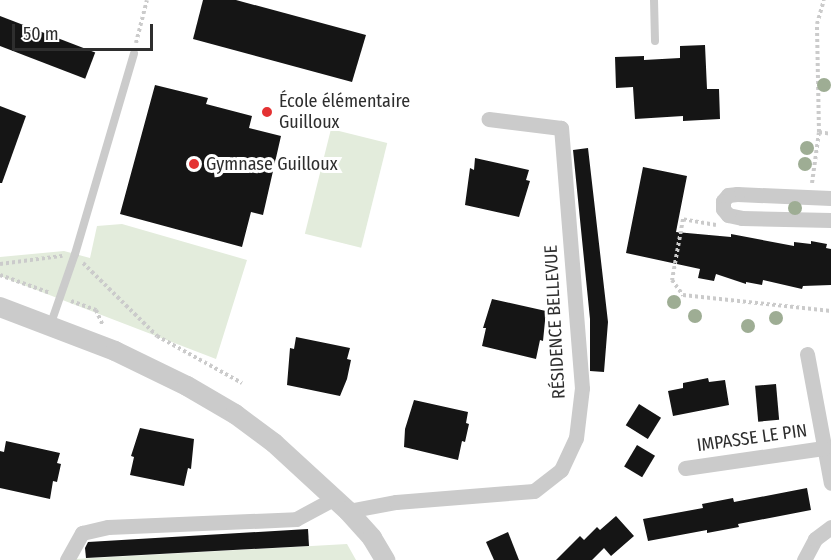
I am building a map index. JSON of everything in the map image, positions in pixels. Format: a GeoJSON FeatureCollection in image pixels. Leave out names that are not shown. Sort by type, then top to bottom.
{"type":"FeatureCollection","features":[{"type":"Feature","properties":{"kind":"street","name":"RÉSIDENCE BELLEVUE"},"geometry":{"type":"LineString","coordinates":[[67,560],[82,533],[108,527],[296,519],[342,504],[534,491],[561,470],[576,438],[582,388],[561,128],[489,119]]}},
{"type":"Feature","properties":{"kind":"street"},"geometry":{"type":"LineString","coordinates":[[831,198],[737,194],[728,195],[723,201],[723,209],[728,215],[742,218],[831,220]]}},
{"type":"Feature","properties":{"kind":"street"},"geometry":{"type":"LineString","coordinates":[[0,307],[115,351],[187,386],[235,414],[274,443],[342,504],[372,538],[385,560]]}},
{"type":"Feature","properties":{"kind":"street","name":"IMPASSE LE PIN"},"geometry":{"type":"LineString","coordinates":[[807,354],[831,483]]}},
{"type":"Feature","properties":{"kind":"street","name":"IMPASSE LE PIN"},"geometry":{"type":"LineString","coordinates":[[685,468],[824,448]]}},
{"type":"Feature","properties":{"kind":"street"},"geometry":{"type":"LineString","coordinates":[[804,560],[815,539],[831,526]]}},
{"type":"Feature","properties":{"kind":"lane"},"geometry":{"type":"LineString","coordinates":[[654,0],[655,41]]}},
{"type":"Feature","properties":{"kind":"lane"},"geometry":{"type":"LineString","coordinates":[[50,326],[75,254],[134,53]]}},
{"type":"Feature","properties":{"kind":"path"},"geometry":{"type":"LineString","coordinates":[[134,53],[147,0]]}},
{"type":"Feature","properties":{"kind":"path"},"geometry":{"type":"LineString","coordinates":[[811,198],[814,158],[819,132],[817,24],[824,0]]}},
{"type":"Feature","properties":{"kind":"path"},"geometry":{"type":"LineString","coordinates":[[819,132],[831,134]]}},
{"type":"Feature","properties":{"kind":"path"},"geometry":{"type":"LineString","coordinates":[[717,226],[683,219],[672,280],[683,295],[831,311]]}},
{"type":"Feature","properties":{"kind":"path"},"geometry":{"type":"LineString","coordinates":[[0,264],[75,254],[157,336],[242,383]]}},
{"type":"Feature","properties":{"kind":"green space"},"geometry":{"type":"Polygon","coordinates":[[[331,129],[387,143],[361,248],[305,234],[331,129]]]}},
{"type":"Feature","properties":{"kind":"green space"},"geometry":{"type":"Polygon","coordinates":[[[122,224],[247,260],[216,359],[0,276],[0,257],[64,251],[90,258],[97,226],[122,224]]]}},
{"type":"Feature","properties":{"kind":"green space"},"geometry":{"type":"Polygon","coordinates":[[[347,544],[356,560],[76,560],[76,559],[347,544]]]}},
{"type":"Feature","properties":{"kind":"building"},"geometry":{"type":"Polygon","coordinates":[[[203,0],[236,0],[366,35],[352,82],[193,39],[203,0]]]}},
{"type":"Feature","properties":{"kind":"building"},"geometry":{"type":"Polygon","coordinates":[[[0,16],[95,53],[85,79],[0,46],[0,16]]]}},
{"type":"Feature","properties":{"kind":"building"},"geometry":{"type":"Polygon","coordinates":[[[705,45],[707,89],[719,89],[720,119],[683,121],[683,116],[635,119],[633,87],[616,88],[615,57],[644,56],[644,60],[680,58],[680,46],[705,45]]]}},
{"type":"Feature","properties":{"kind":"building"},"geometry":{"type":"Polygon","coordinates":[[[155,85],[208,98],[206,104],[252,116],[249,128],[281,136],[263,215],[251,212],[242,247],[120,214],[155,85]]]}},
{"type":"Feature","properties":{"kind":"building"},"geometry":{"type":"Polygon","coordinates":[[[0,106],[26,116],[2,183],[0,183],[0,106]]]}},
{"type":"Feature","properties":{"kind":"building"},"geometry":{"type":"Polygon","coordinates":[[[588,148],[608,322],[604,372],[590,371],[590,319],[573,150],[588,148]]]}},
{"type":"Feature","properties":{"kind":"building"},"geometry":{"type":"Polygon","coordinates":[[[475,158],[529,170],[526,180],[530,181],[519,217],[465,205],[470,168],[474,170],[475,158]]]}},
{"type":"Feature","properties":{"kind":"building"},"geometry":{"type":"Polygon","coordinates":[[[643,167],[687,176],[676,232],[731,237],[731,234],[794,246],[794,242],[811,244],[811,241],[827,244],[826,248],[831,249],[831,285],[803,286],[802,289],[763,280],[762,285],[746,282],[746,284],[716,274],[714,281],[698,278],[700,269],[626,253],[643,167]]]}},
{"type":"Feature","properties":{"kind":"building"},"geometry":{"type":"Polygon","coordinates":[[[492,299],[546,311],[543,341],[540,340],[536,359],[482,346],[486,328],[483,328],[492,299]]]}},
{"type":"Feature","properties":{"kind":"building"},"geometry":{"type":"Polygon","coordinates":[[[296,337],[350,348],[347,359],[351,360],[340,396],[287,385],[290,348],[294,349],[296,337]]]}},
{"type":"Feature","properties":{"kind":"building"},"geometry":{"type":"Polygon","coordinates":[[[708,378],[709,382],[725,380],[729,405],[673,416],[668,391],[683,388],[683,383],[708,378]]]}},
{"type":"Feature","properties":{"kind":"building"},"geometry":{"type":"Polygon","coordinates":[[[776,384],[779,420],[758,422],[755,386],[776,384]]]}},
{"type":"Feature","properties":{"kind":"building"},"geometry":{"type":"Polygon","coordinates":[[[414,400],[468,412],[466,423],[469,424],[458,460],[404,447],[405,429],[414,400]]]}},
{"type":"Feature","properties":{"kind":"building"},"geometry":{"type":"Polygon","coordinates":[[[639,404],[661,418],[648,439],[626,425],[639,404]]]}},
{"type":"Feature","properties":{"kind":"building"},"geometry":{"type":"Polygon","coordinates":[[[140,428],[194,439],[191,469],[188,468],[184,486],[130,475],[134,457],[131,456],[140,428]]]}},
{"type":"Feature","properties":{"kind":"building"},"geometry":{"type":"Polygon","coordinates":[[[6,441],[60,453],[57,463],[61,464],[57,482],[53,481],[50,499],[0,488],[0,451],[4,452],[6,441]]]}},
{"type":"Feature","properties":{"kind":"building"},"geometry":{"type":"Polygon","coordinates":[[[637,445],[655,456],[642,477],[624,466],[637,445]]]}},
{"type":"Feature","properties":{"kind":"building"},"geometry":{"type":"Polygon","coordinates":[[[807,488],[811,510],[738,524],[739,527],[707,533],[707,530],[648,541],[643,519],[703,508],[702,504],[733,498],[734,502],[807,488]]]}},
{"type":"Feature","properties":{"kind":"building"},"geometry":{"type":"Polygon","coordinates":[[[616,516],[634,536],[611,556],[604,548],[592,560],[556,560],[580,536],[584,540],[597,527],[600,530],[616,516]]]}},
{"type":"Feature","properties":{"kind":"building"},"geometry":{"type":"Polygon","coordinates":[[[308,529],[309,546],[86,558],[85,548],[88,542],[308,529]]]}},
{"type":"Feature","properties":{"kind":"building"},"geometry":{"type":"Polygon","coordinates":[[[508,532],[519,560],[494,560],[486,542],[508,532]]]}},
{"type":"Feature","properties":{"kind":"place","name":"École élémentaire Guilloux"},"geometry":{"type":"Point","coordinates":[267,112]}},
{"type":"Feature","properties":{"kind":"place","name":"Gymnase Guilloux"},"geometry":{"type":"Point","coordinates":[194,164]}}]}
